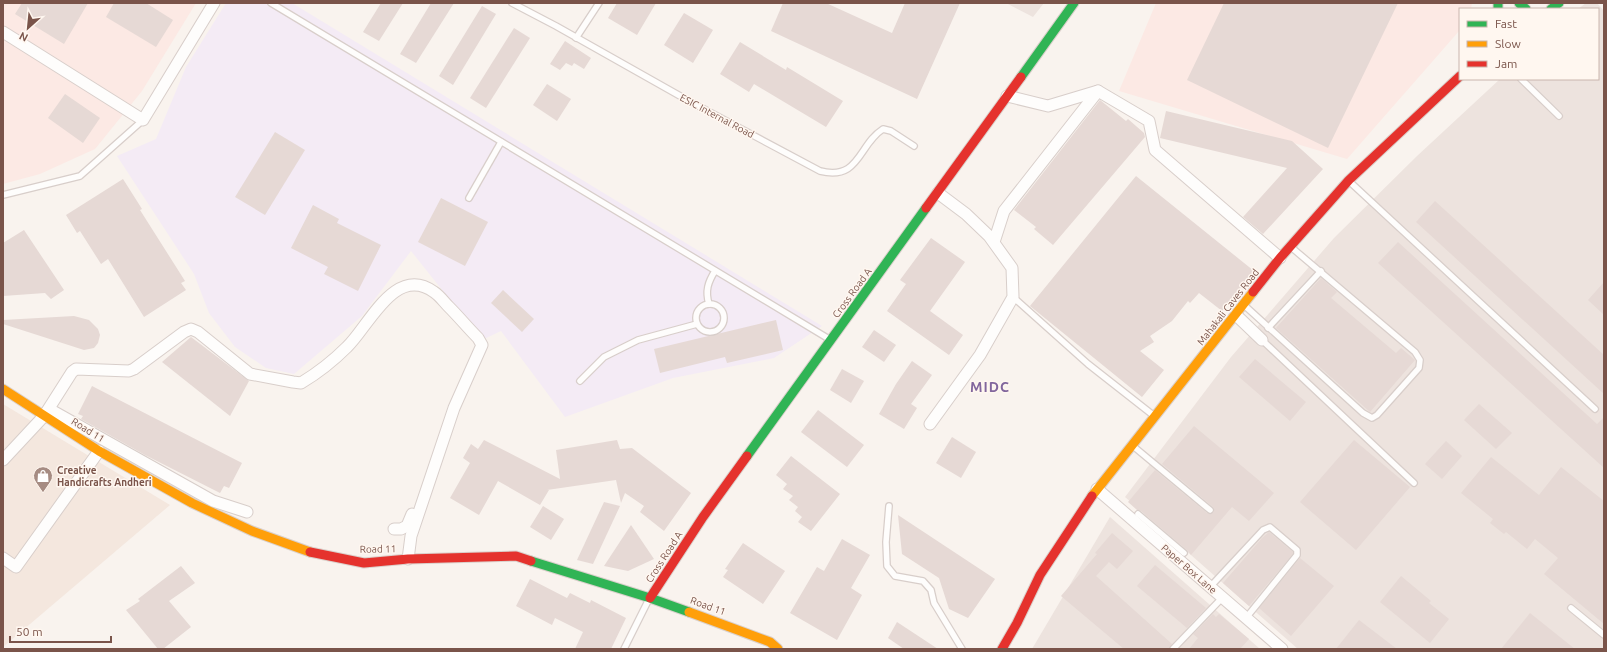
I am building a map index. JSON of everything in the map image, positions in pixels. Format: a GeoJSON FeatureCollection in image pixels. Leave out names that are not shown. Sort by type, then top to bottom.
{"type":"FeatureCollection","features":[{"type":"Feature","properties":{"kind":"street"},"geometry":{"type":"LineString","coordinates":[[3,32],[143,120],[214,3]]}},
{"type":"Feature","properties":{"kind":"street","name":"Cross Road A"},"geometry":{"type":"LineString","coordinates":[[650,598],[703,517],[1074,3]]}},
{"type":"Feature","properties":{"kind":"street","name":"Mahakali Caves Road"},"geometry":{"type":"LineString","coordinates":[[1002,649],[1017,623],[1040,575],[1097,489],[1236,316],[1280,258],[1349,180],[1459,77]]}},
{"type":"Feature","properties":{"kind":"street"},"geometry":{"type":"LineString","coordinates":[[1007,96],[1048,106],[1098,91],[1149,121],[1155,150],[1280,258]]}},
{"type":"Feature","properties":{"kind":"street"},"geometry":{"type":"LineString","coordinates":[[994,242],[1004,211],[1098,91]]}},
{"type":"Feature","properties":{"kind":"street"},"geometry":{"type":"LineString","coordinates":[[930,424],[980,355],[1013,297],[1012,268],[994,242],[966,214],[938,193]]}},
{"type":"Feature","properties":{"kind":"street"},"geometry":{"type":"LineString","coordinates":[[3,460],[46,412],[74,370],[80,368],[129,371],[134,369],[184,332],[191,329],[198,332],[250,374],[301,383],[348,347],[387,297],[396,290],[412,285],[420,285],[434,291],[482,343],[482,348],[454,407],[411,536],[408,559]]}},
{"type":"Feature","properties":{"kind":"street"},"geometry":{"type":"LineString","coordinates":[[1236,316],[1262,340]]}},
{"type":"Feature","properties":{"kind":"street","name":"Road 11"},"geometry":{"type":"LineString","coordinates":[[3,389],[46,412],[99,451],[192,504],[252,531],[303,550],[364,563],[408,559],[516,556],[650,598],[770,642],[778,649]]}},
{"type":"Feature","properties":{"kind":"street"},"geometry":{"type":"LineString","coordinates":[[394,529],[405,528],[409,523],[446,411],[449,406],[454,407]]}},
{"type":"Feature","properties":{"kind":"street"},"geometry":{"type":"LineString","coordinates":[[46,412],[213,501],[247,512]]}},
{"type":"Feature","properties":{"kind":"street"},"geometry":{"type":"LineString","coordinates":[[3,558],[16,567],[99,451]]}},
{"type":"Feature","properties":{"kind":"street","name":"Paper Box Lane"},"geometry":{"type":"LineString","coordinates":[[1097,489],[1170,544],[1210,587],[1282,649]]}},
{"type":"Feature","properties":{"kind":"lane"},"geometry":{"type":"LineString","coordinates":[[271,3],[831,341]]}},
{"type":"Feature","properties":{"kind":"lane","name":"ESIC Internal Road"},"geometry":{"type":"LineString","coordinates":[[512,3],[689,101],[820,171],[831,174],[841,172],[852,166],[861,157],[875,135],[883,129],[891,131],[914,146]]}},
{"type":"Feature","properties":{"kind":"lane"},"geometry":{"type":"LineString","coordinates":[[576,38],[599,3]]}},
{"type":"Feature","properties":{"kind":"lane"},"geometry":{"type":"LineString","coordinates":[[1522,80],[1559,116]]}},
{"type":"Feature","properties":{"kind":"lane"},"geometry":{"type":"LineString","coordinates":[[3,195],[80,176],[143,120]]}},
{"type":"Feature","properties":{"kind":"lane"},"geometry":{"type":"LineString","coordinates":[[469,198],[501,142]]}},
{"type":"Feature","properties":{"kind":"lane"},"geometry":{"type":"LineString","coordinates":[[1349,180],[1595,409]]}},
{"type":"Feature","properties":{"kind":"lane"},"geometry":{"type":"LineString","coordinates":[[1244,305],[1363,413],[1372,418],[1377,416],[1419,368],[1420,360],[1415,352],[1290,246]]}},
{"type":"Feature","properties":{"kind":"lane"},"geometry":{"type":"LineString","coordinates":[[709,304],[707,297],[708,281],[715,271]]}},
{"type":"Feature","properties":{"kind":"lane"},"geometry":{"type":"LineString","coordinates":[[1268,328],[1321,271]]}},
{"type":"Feature","properties":{"kind":"lane"},"geometry":{"type":"LineString","coordinates":[[1013,297],[1088,364],[1155,417]]}},
{"type":"Feature","properties":{"kind":"lane"},"geometry":{"type":"LineString","coordinates":[[709,304],[717,306],[723,313],[724,322],[722,326],[714,332],[704,331],[697,324],[696,315],[700,307],[709,304]]}},
{"type":"Feature","properties":{"kind":"lane"},"geometry":{"type":"LineString","coordinates":[[580,381],[604,357],[638,340],[697,324]]}},
{"type":"Feature","properties":{"kind":"lane"},"geometry":{"type":"LineString","coordinates":[[1262,340],[1414,483]]}},
{"type":"Feature","properties":{"kind":"lane"},"geometry":{"type":"LineString","coordinates":[[1132,445],[1210,510]]}},
{"type":"Feature","properties":{"kind":"lane"},"geometry":{"type":"LineString","coordinates":[[889,506],[886,542],[887,566],[895,576],[923,581],[931,590],[934,603],[962,649]]}},
{"type":"Feature","properties":{"kind":"lane"},"geometry":{"type":"LineString","coordinates":[[1138,514],[1170,544],[1184,553]]}},
{"type":"Feature","properties":{"kind":"lane"},"geometry":{"type":"LineString","coordinates":[[1210,587],[1263,530],[1270,527],[1297,550],[1297,556],[1246,618]]}},
{"type":"Feature","properties":{"kind":"lane"},"geometry":{"type":"LineString","coordinates":[[624,649],[650,598]]}},
{"type":"Feature","properties":{"kind":"lane"},"geometry":{"type":"LineString","coordinates":[[1173,649],[1222,598]]}},
{"type":"Feature","properties":{"kind":"lane"},"geometry":{"type":"LineString","coordinates":[[1570,608],[1604,635]]}},
{"type":"Feature","properties":{"kind":"shaded area"},"geometry":{"type":"Polygon","coordinates":[[[3,3],[196,3],[142,91],[95,149],[40,174],[3,184],[3,3]]]}},
{"type":"Feature","properties":{"kind":"shaded area"},"geometry":{"type":"Polygon","coordinates":[[[226,3],[292,3],[822,326],[774,358],[673,378],[565,417],[501,331],[482,340],[411,251],[362,316],[294,374],[266,368],[235,347],[209,313],[194,274],[117,156],[156,139],[186,67],[226,3]]]}},
{"type":"Feature","properties":{"kind":"shaded area"},"geometry":{"type":"Polygon","coordinates":[[[1006,3],[1044,3],[1033,17],[1006,3]]]}},
{"type":"Feature","properties":{"kind":"shaded area"},"geometry":{"type":"Polygon","coordinates":[[[1156,3],[1472,3],[1471,8],[1459,8],[1459,31],[1347,159],[1119,91],[1156,3]]]}},
{"type":"Feature","properties":{"kind":"shaded area"},"geometry":{"type":"Polygon","coordinates":[[[1586,3],[1597,3],[1604,11],[1604,649],[1298,649],[1125,497],[1231,357],[1334,238],[1417,156],[1499,80],[1599,80],[1599,8],[1579,8],[1586,3]]]}},
{"type":"Feature","properties":{"kind":"shaded area"},"geometry":{"type":"Polygon","coordinates":[[[3,404],[170,505],[3,647],[3,404]]]}},
{"type":"Feature","properties":{"kind":"shaded area"},"geometry":{"type":"Polygon","coordinates":[[[1110,517],[1260,649],[1032,649],[1110,517]]]}},
{"type":"Feature","properties":{"kind":"building"},"geometry":{"type":"Polygon","coordinates":[[[22,3],[88,3],[64,44],[15,14],[22,3]]]}},
{"type":"Feature","properties":{"kind":"building"},"geometry":{"type":"Polygon","coordinates":[[[114,3],[146,3],[173,20],[156,47],[106,17],[114,3]]]}},
{"type":"Feature","properties":{"kind":"building"},"geometry":{"type":"Polygon","coordinates":[[[381,3],[403,3],[379,41],[363,32],[381,3]]]}},
{"type":"Feature","properties":{"kind":"building"},"geometry":{"type":"Polygon","coordinates":[[[431,3],[454,3],[416,63],[400,54],[431,3]]]}},
{"type":"Feature","properties":{"kind":"building"},"geometry":{"type":"Polygon","coordinates":[[[617,3],[656,3],[637,35],[608,18],[617,3]]]}},
{"type":"Feature","properties":{"kind":"building"},"geometry":{"type":"Polygon","coordinates":[[[783,3],[826,3],[892,33],[905,3],[960,3],[917,99],[771,31],[783,3]]]}},
{"type":"Feature","properties":{"kind":"building"},"geometry":{"type":"Polygon","coordinates":[[[1224,3],[1398,3],[1328,148],[1187,80],[1224,3]]]}},
{"type":"Feature","properties":{"kind":"building"},"geometry":{"type":"Polygon","coordinates":[[[482,6],[496,14],[453,85],[439,76],[482,6]]]}},
{"type":"Feature","properties":{"kind":"building"},"geometry":{"type":"Polygon","coordinates":[[[684,13],[713,30],[693,63],[664,45],[684,13]]]}},
{"type":"Feature","properties":{"kind":"building"},"geometry":{"type":"Polygon","coordinates":[[[514,28],[530,38],[486,108],[470,98],[514,28]]]}},
{"type":"Feature","properties":{"kind":"building"},"geometry":{"type":"Polygon","coordinates":[[[565,41],[591,58],[584,69],[574,63],[572,66],[566,63],[560,70],[550,64],[565,41]]]}},
{"type":"Feature","properties":{"kind":"building"},"geometry":{"type":"Polygon","coordinates":[[[740,42],[786,70],[787,67],[843,101],[826,127],[754,84],[749,92],[720,74],[740,42]]]}},
{"type":"Feature","properties":{"kind":"building"},"geometry":{"type":"Polygon","coordinates":[[[547,84],[571,99],[557,121],[533,105],[547,84]]]}},
{"type":"Feature","properties":{"kind":"building"},"geometry":{"type":"Polygon","coordinates":[[[65,94],[100,118],[83,143],[48,118],[65,94]]]}},
{"type":"Feature","properties":{"kind":"building"},"geometry":{"type":"Polygon","coordinates":[[[1100,100],[1126,121],[1128,119],[1144,133],[1145,137],[1053,245],[1034,229],[1036,227],[1014,210],[1100,100]]]}},
{"type":"Feature","properties":{"kind":"building"},"geometry":{"type":"Polygon","coordinates":[[[1166,111],[1292,141],[1323,169],[1263,234],[1243,217],[1287,168],[1160,138],[1166,111]]]}},
{"type":"Feature","properties":{"kind":"building"},"geometry":{"type":"Polygon","coordinates":[[[275,132],[305,150],[265,215],[235,197],[275,132]]]}},
{"type":"Feature","properties":{"kind":"building"},"geometry":{"type":"Polygon","coordinates":[[[1136,176],[1254,271],[1222,311],[1199,293],[1190,303],[1188,301],[1172,321],[1150,336],[1154,342],[1140,351],[1164,370],[1142,397],[1030,306],[1136,176]]]}},
{"type":"Feature","properties":{"kind":"building"},"geometry":{"type":"Polygon","coordinates":[[[123,179],[142,209],[140,210],[185,281],[181,283],[186,290],[144,317],[108,259],[101,264],[80,231],[77,233],[66,215],[123,179]]]}},
{"type":"Feature","properties":{"kind":"building"},"geometry":{"type":"Polygon","coordinates":[[[441,198],[488,222],[465,266],[418,242],[441,198]]]}},
{"type":"Feature","properties":{"kind":"building"},"geometry":{"type":"Polygon","coordinates":[[[1435,201],[1604,355],[1604,394],[1416,222],[1435,201]]]}},
{"type":"Feature","properties":{"kind":"building"},"geometry":{"type":"Polygon","coordinates":[[[313,205],[339,219],[337,223],[381,245],[358,291],[324,274],[328,267],[291,248],[313,205]]]}},
{"type":"Feature","properties":{"kind":"building"},"geometry":{"type":"Polygon","coordinates":[[[24,230],[64,290],[51,299],[45,293],[3,296],[3,243],[24,230]]]}},
{"type":"Feature","properties":{"kind":"building"},"geometry":{"type":"Polygon","coordinates":[[[931,238],[965,262],[930,311],[963,335],[949,355],[887,311],[906,284],[900,280],[931,238]]]}},
{"type":"Feature","properties":{"kind":"building"},"geometry":{"type":"Polygon","coordinates":[[[1398,242],[1597,424],[1604,417],[1604,468],[1378,263],[1398,242]]]}},
{"type":"Feature","properties":{"kind":"building"},"geometry":{"type":"Polygon","coordinates":[[[1321,278],[1337,292],[1331,298],[1396,353],[1401,348],[1415,360],[1370,412],[1276,328],[1321,278]]]}},
{"type":"Feature","properties":{"kind":"building"},"geometry":{"type":"Polygon","coordinates":[[[1604,282],[1604,315],[1588,300],[1604,282]]]}},
{"type":"Feature","properties":{"kind":"building"},"geometry":{"type":"Polygon","coordinates":[[[503,290],[534,319],[522,332],[491,303],[503,290]]]}},
{"type":"Feature","properties":{"kind":"building"},"geometry":{"type":"Polygon","coordinates":[[[74,316],[89,320],[98,329],[100,335],[98,343],[94,348],[84,350],[3,324],[3,320],[74,316]]]}},
{"type":"Feature","properties":{"kind":"building"},"geometry":{"type":"Polygon","coordinates":[[[776,320],[783,350],[727,363],[725,357],[660,373],[654,349],[776,320]]]}},
{"type":"Feature","properties":{"kind":"building"},"geometry":{"type":"Polygon","coordinates":[[[874,330],[896,345],[884,362],[862,347],[874,330]]]}},
{"type":"Feature","properties":{"kind":"building"},"geometry":{"type":"Polygon","coordinates":[[[191,337],[249,381],[230,416],[162,362],[191,337]]]}},
{"type":"Feature","properties":{"kind":"building"},"geometry":{"type":"Polygon","coordinates":[[[1255,359],[1306,402],[1290,421],[1239,377],[1255,359]]]}},
{"type":"Feature","properties":{"kind":"building"},"geometry":{"type":"Polygon","coordinates":[[[912,361],[932,375],[911,404],[917,408],[904,429],[879,414],[896,384],[912,361]]]}},
{"type":"Feature","properties":{"kind":"building"},"geometry":{"type":"Polygon","coordinates":[[[842,369],[864,381],[851,403],[830,390],[842,369]]]}},
{"type":"Feature","properties":{"kind":"building"},"geometry":{"type":"Polygon","coordinates":[[[92,386],[242,463],[229,488],[224,486],[220,493],[145,455],[81,419],[83,416],[78,414],[92,386]]]}},
{"type":"Feature","properties":{"kind":"building"},"geometry":{"type":"Polygon","coordinates":[[[1479,404],[1512,433],[1496,449],[1464,420],[1479,404]]]}},
{"type":"Feature","properties":{"kind":"building"},"geometry":{"type":"Polygon","coordinates":[[[818,410],[864,445],[847,467],[801,432],[818,410]]]}},
{"type":"Feature","properties":{"kind":"building"},"geometry":{"type":"Polygon","coordinates":[[[1194,426],[1274,493],[1249,521],[1232,507],[1191,555],[1141,511],[1137,510],[1128,502],[1155,470],[1207,513],[1213,513],[1213,507],[1162,464],[1194,426]]]}},
{"type":"Feature","properties":{"kind":"building"},"geometry":{"type":"Polygon","coordinates":[[[952,437],[976,452],[961,478],[936,463],[952,437]]]}},
{"type":"Feature","properties":{"kind":"building"},"geometry":{"type":"Polygon","coordinates":[[[484,440],[560,479],[556,450],[617,440],[620,449],[632,448],[691,493],[664,531],[640,512],[644,506],[625,493],[621,503],[616,480],[547,490],[549,490],[540,505],[498,481],[479,515],[450,498],[470,463],[463,458],[471,444],[478,449],[484,440]]]}},
{"type":"Feature","properties":{"kind":"building"},"geometry":{"type":"Polygon","coordinates":[[[1354,440],[1410,487],[1356,550],[1300,502],[1354,440]]]}},
{"type":"Feature","properties":{"kind":"building"},"geometry":{"type":"Polygon","coordinates":[[[1446,441],[1462,456],[1442,479],[1425,464],[1446,441]]]}},
{"type":"Feature","properties":{"kind":"building"},"geometry":{"type":"Polygon","coordinates":[[[791,456],[840,494],[811,531],[798,522],[802,517],[795,511],[798,507],[789,500],[793,496],[783,489],[787,484],[776,475],[791,456]]]}},
{"type":"Feature","properties":{"kind":"building"},"geometry":{"type":"Polygon","coordinates":[[[1491,457],[1539,495],[1561,467],[1604,501],[1604,624],[1544,574],[1558,558],[1535,539],[1527,549],[1506,532],[1504,534],[1490,523],[1493,519],[1461,493],[1491,457]]]}},
{"type":"Feature","properties":{"kind":"building"},"geometry":{"type":"Polygon","coordinates":[[[604,502],[620,506],[593,564],[577,560],[604,502]]]}},
{"type":"Feature","properties":{"kind":"building"},"geometry":{"type":"Polygon","coordinates":[[[543,506],[564,519],[551,540],[530,527],[543,506]]]}},
{"type":"Feature","properties":{"kind":"building"},"geometry":{"type":"Polygon","coordinates":[[[898,515],[995,579],[968,618],[949,609],[939,578],[902,554],[898,515]]]}},
{"type":"Feature","properties":{"kind":"building"},"geometry":{"type":"Polygon","coordinates":[[[631,525],[654,559],[628,571],[604,566],[631,525]]]}},
{"type":"Feature","properties":{"kind":"building"},"geometry":{"type":"Polygon","coordinates":[[[1269,532],[1293,552],[1293,554],[1249,606],[1223,583],[1269,532]]]}},
{"type":"Feature","properties":{"kind":"building"},"geometry":{"type":"Polygon","coordinates":[[[1112,533],[1133,551],[1117,569],[1109,562],[1096,576],[1172,644],[1169,649],[1124,649],[1061,596],[1097,554],[1095,553],[1112,533]]]}},
{"type":"Feature","properties":{"kind":"building"},"geometry":{"type":"Polygon","coordinates":[[[842,539],[870,555],[851,588],[862,595],[837,640],[790,613],[817,567],[824,571],[842,539]]]}},
{"type":"Feature","properties":{"kind":"building"},"geometry":{"type":"Polygon","coordinates":[[[743,543],[785,571],[763,604],[723,577],[728,570],[725,569],[743,543]]]}},
{"type":"Feature","properties":{"kind":"building"},"geometry":{"type":"Polygon","coordinates":[[[1300,558],[1334,586],[1291,636],[1259,608],[1300,558]]]}},
{"type":"Feature","properties":{"kind":"building"},"geometry":{"type":"Polygon","coordinates":[[[1155,565],[1206,608],[1187,628],[1137,586],[1155,565]]]}},
{"type":"Feature","properties":{"kind":"building"},"geometry":{"type":"Polygon","coordinates":[[[181,566],[195,583],[169,601],[191,627],[163,649],[158,649],[126,610],[140,601],[138,599],[181,566]]]}},
{"type":"Feature","properties":{"kind":"building"},"geometry":{"type":"Polygon","coordinates":[[[1401,576],[1431,601],[1429,603],[1449,619],[1430,643],[1380,602],[1401,576]]]}},
{"type":"Feature","properties":{"kind":"building"},"geometry":{"type":"Polygon","coordinates":[[[530,579],[567,598],[570,593],[590,603],[591,600],[626,618],[611,649],[575,649],[583,632],[555,618],[552,625],[516,606],[530,579]]]}},
{"type":"Feature","properties":{"kind":"building"},"geometry":{"type":"Polygon","coordinates":[[[1530,613],[1575,649],[1501,649],[1530,613]]]}},
{"type":"Feature","properties":{"kind":"building"},"geometry":{"type":"Polygon","coordinates":[[[1213,614],[1216,617],[1219,614],[1249,639],[1240,649],[1189,649],[1198,638],[1193,634],[1213,614]]]}},
{"type":"Feature","properties":{"kind":"building"},"geometry":{"type":"Polygon","coordinates":[[[1359,620],[1397,649],[1336,649],[1359,620]]]}},
{"type":"Feature","properties":{"kind":"building"},"geometry":{"type":"Polygon","coordinates":[[[897,622],[938,649],[904,649],[888,638],[897,622]]]}},
{"type":"Feature","properties":{"kind":"traffic: fast"},"geometry":{"type":"LineString","coordinates":[[1021,77],[1074,3]]}},
{"type":"Feature","properties":{"kind":"traffic: fast"},"geometry":{"type":"LineString","coordinates":[[1498,3],[1498,8]]}},
{"type":"Feature","properties":{"kind":"traffic: fast"},"geometry":{"type":"LineString","coordinates":[[1519,3],[1525,8]]}},
{"type":"Feature","properties":{"kind":"traffic: fast"},"geometry":{"type":"LineString","coordinates":[[1552,8],[1559,3]]}},
{"type":"Feature","properties":{"kind":"traffic: fast"},"geometry":{"type":"LineString","coordinates":[[747,456],[926,208]]}},
{"type":"Feature","properties":{"kind":"traffic: fast"},"geometry":{"type":"LineString","coordinates":[[531,561],[650,598],[689,612]]}},
{"type":"Feature","properties":{"kind":"traffic: slow"},"geometry":{"type":"LineString","coordinates":[[1092,496],[1253,292]]}},
{"type":"Feature","properties":{"kind":"traffic: slow"},"geometry":{"type":"LineString","coordinates":[[3,389],[99,451],[192,503],[252,531],[310,552]]}},
{"type":"Feature","properties":{"kind":"traffic: slow"},"geometry":{"type":"LineString","coordinates":[[689,612],[770,642],[778,649]]}},
{"type":"Feature","properties":{"kind":"traffic: jam"},"geometry":{"type":"LineString","coordinates":[[926,208],[1021,77]]}},
{"type":"Feature","properties":{"kind":"traffic: jam"},"geometry":{"type":"LineString","coordinates":[[1253,292],[1280,258],[1349,180],[1459,77]]}},
{"type":"Feature","properties":{"kind":"traffic: jam"},"geometry":{"type":"LineString","coordinates":[[650,598],[703,517],[747,456]]}},
{"type":"Feature","properties":{"kind":"traffic: jam"},"geometry":{"type":"LineString","coordinates":[[1002,649],[1017,623],[1040,575],[1092,496]]}},
{"type":"Feature","properties":{"kind":"traffic: jam"},"geometry":{"type":"LineString","coordinates":[[310,552],[364,563],[408,559],[516,556],[531,561]]}},
{"type":"Feature","properties":{"kind":"place","name":"Creative Handicrafts Andheri"},"geometry":{"type":"Point","coordinates":[43,493]}},
{"type":"Feature","properties":{"kind":"district","name":"MIDC"},"geometry":{"type":"Point","coordinates":[990,387]}}]}
